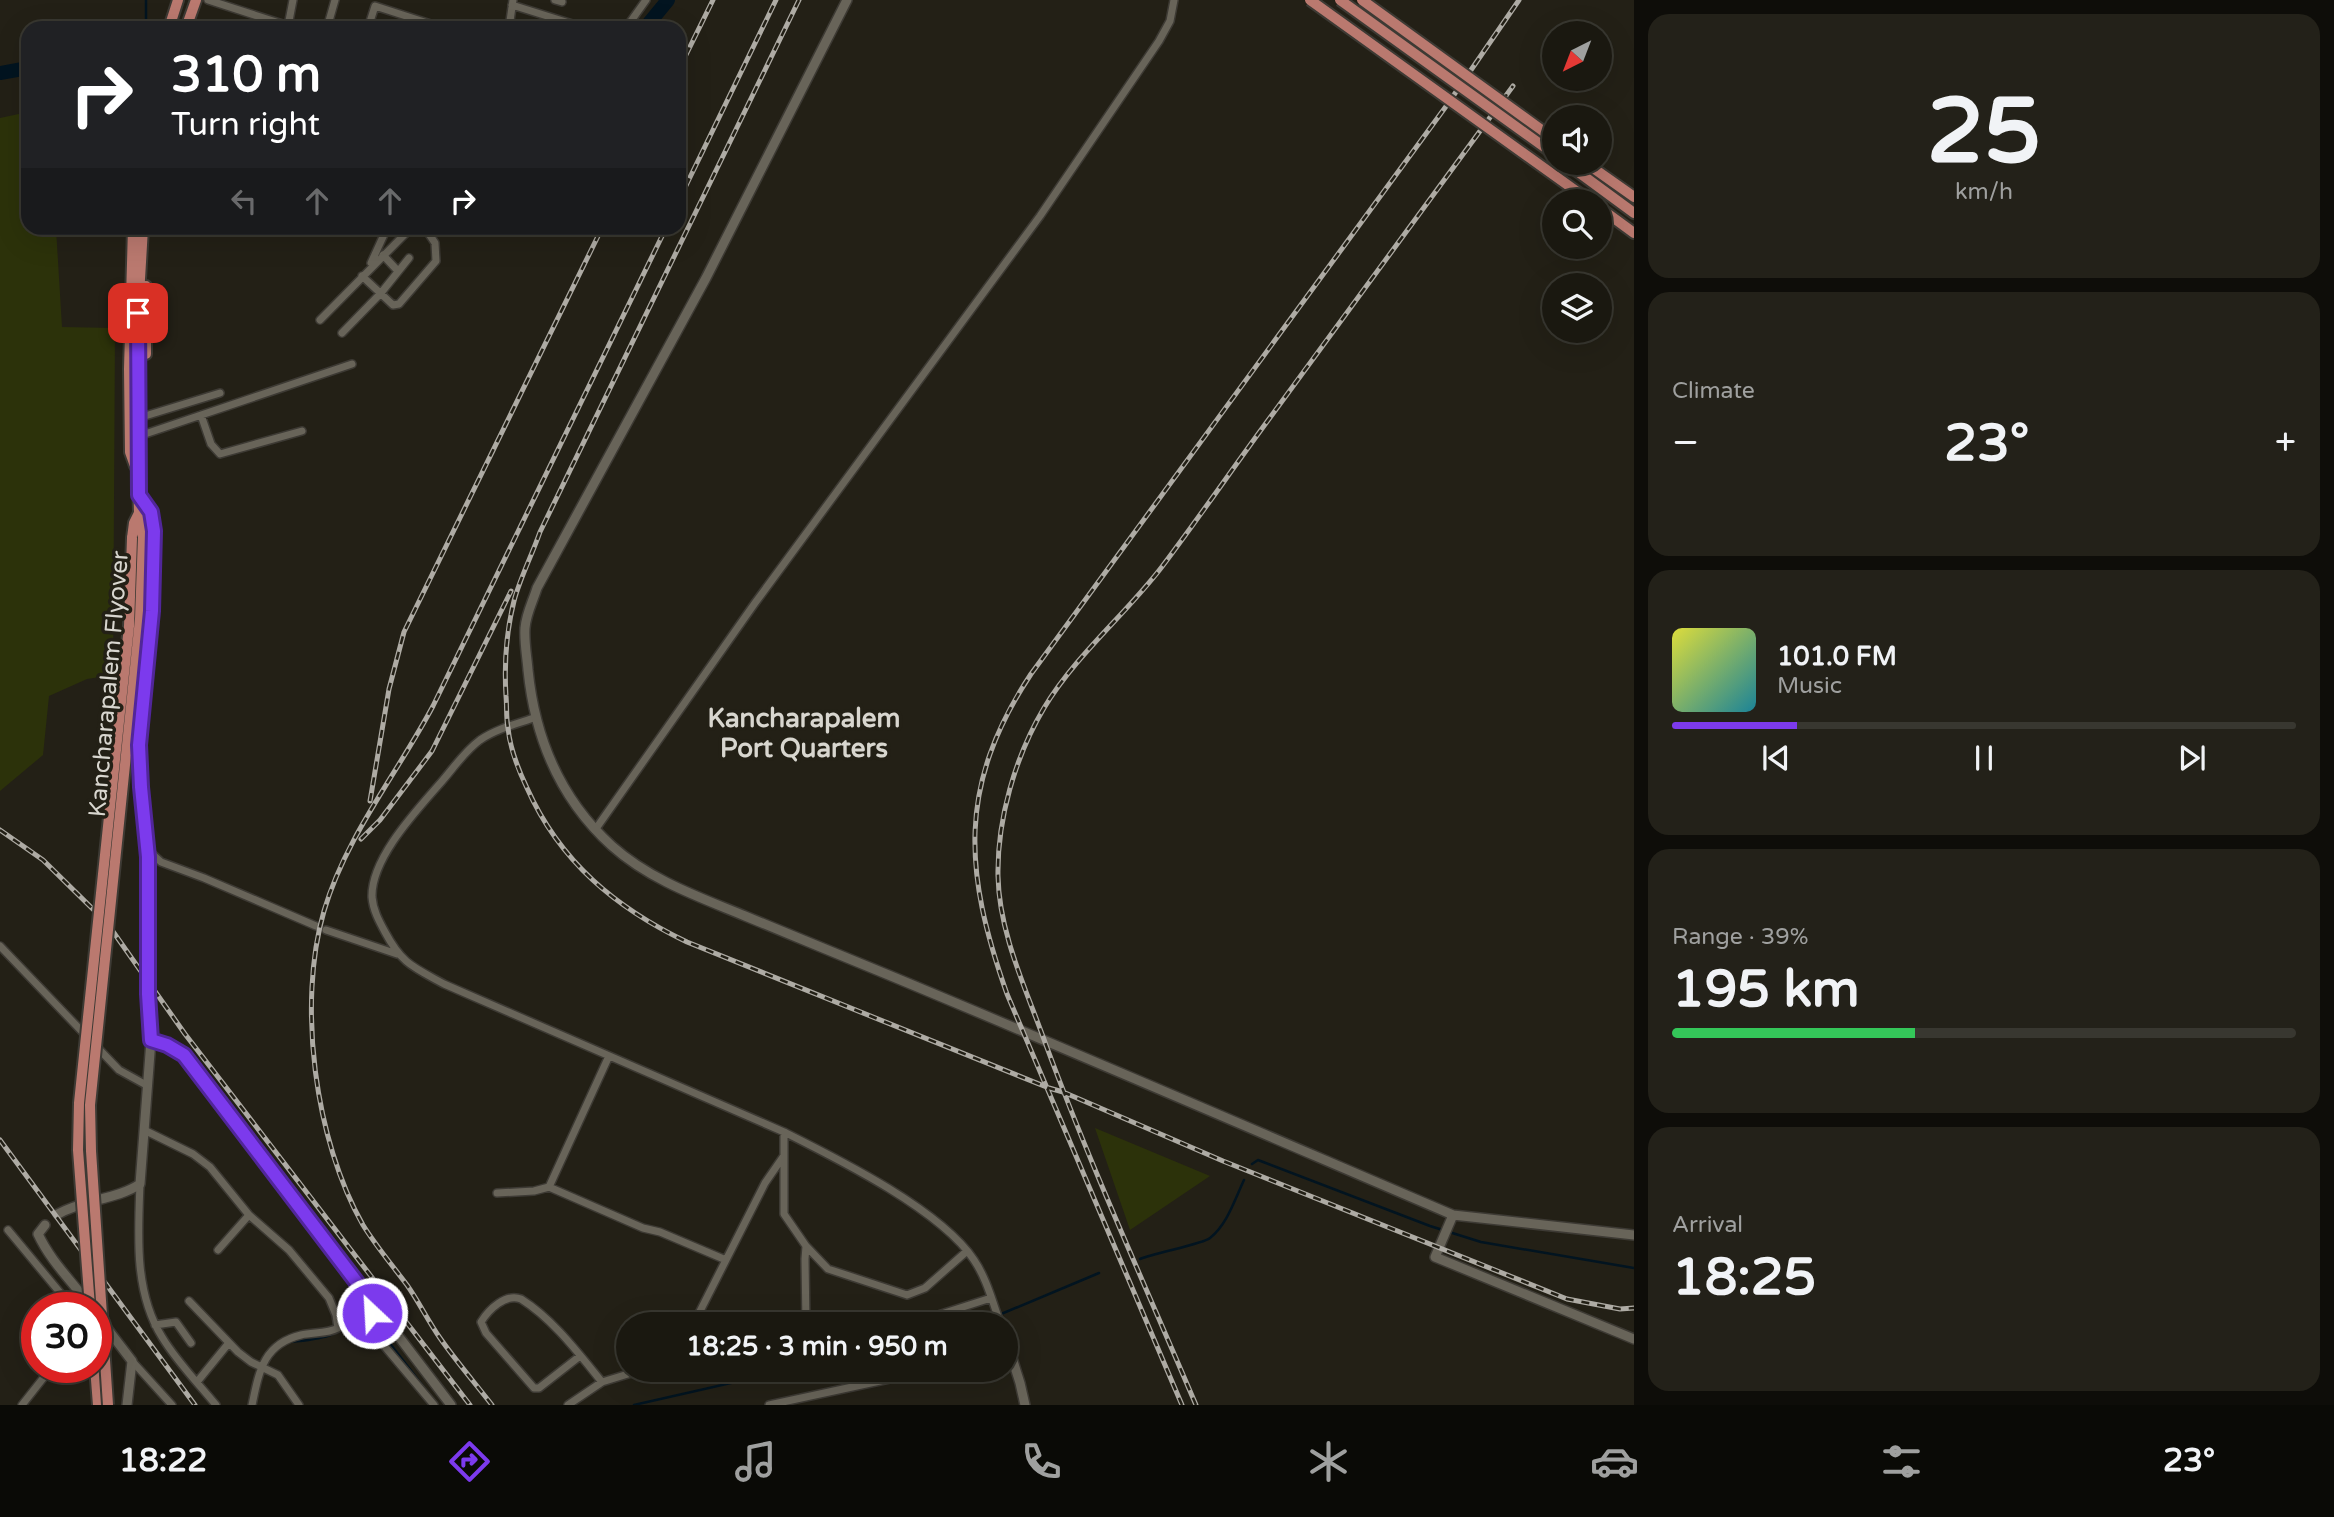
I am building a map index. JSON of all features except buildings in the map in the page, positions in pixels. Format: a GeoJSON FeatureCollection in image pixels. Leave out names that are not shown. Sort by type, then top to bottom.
{"type":"FeatureCollection","features":[{"type":"Feature","properties":{"kind":"main road"},"geometry":{"type":"LineString","coordinates":[[171,21],[178,0]]}},
{"type":"Feature","properties":{"kind":"main road"},"geometry":{"type":"LineString","coordinates":[[182,21],[188,0]]}},
{"type":"Feature","properties":{"kind":"main road"},"geometry":{"type":"LineString","coordinates":[[188,21],[195,0]]}},
{"type":"Feature","properties":{"kind":"main road"},"geometry":{"type":"LineString","coordinates":[[1310,0],[1573,189]]}},
{"type":"Feature","properties":{"kind":"main road"},"geometry":{"type":"LineString","coordinates":[[1340,0],[1542,145]]}},
{"type":"Feature","properties":{"kind":"main road"},"geometry":{"type":"LineString","coordinates":[[1362,0],[1542,130]]}},
{"type":"Feature","properties":{"kind":"main road"},"geometry":{"type":"LineString","coordinates":[[1582,175],[1634,213]]}},
{"type":"Feature","properties":{"kind":"main road"},"geometry":{"type":"LineString","coordinates":[[1603,175],[1634,197]]}},
{"type":"Feature","properties":{"kind":"main road"},"geometry":{"type":"LineString","coordinates":[[1612,217],[1632,231]]}},
{"type":"Feature","properties":{"kind":"main road"},"geometry":{"type":"LineString","coordinates":[[133,235],[130,452],[138,475]]}},
{"type":"Feature","properties":{"kind":"main road"},"geometry":{"type":"LineString","coordinates":[[138,475],[138,313],[143,235]]}},
{"type":"Feature","properties":{"kind":"main road"},"geometry":{"type":"LineString","coordinates":[[138,475],[145,453],[149,235]]}},
{"type":"Feature","properties":{"kind":"main road","name":"Kancharapalem Flyover"},"geometry":{"type":"LineString","coordinates":[[89,1292],[80,1176],[79,1103],[138,537],[138,475]]}},
{"type":"Feature","properties":{"kind":"main road","name":"Kancharapalem Flyover"},"geometry":{"type":"LineString","coordinates":[[108,1405],[90,1105],[141,607],[138,537]]}},
{"type":"Feature","properties":{"kind":"main road"},"geometry":{"type":"LineString","coordinates":[[96,1383],[98,1405]]}},
{"type":"Feature","properties":{"kind":"street"},"geometry":{"type":"LineString","coordinates":[[208,0],[273,21]]}},
{"type":"Feature","properties":{"kind":"street"},"geometry":{"type":"LineString","coordinates":[[291,21],[293,0]]}},
{"type":"Feature","properties":{"kind":"street"},"geometry":{"type":"LineString","coordinates":[[329,21],[335,0]]}},
{"type":"Feature","properties":{"kind":"street"},"geometry":{"type":"LineString","coordinates":[[630,21],[646,0]]}},
{"type":"Feature","properties":{"kind":"street"},"geometry":{"type":"LineString","coordinates":[[847,0],[706,278],[537,588],[527,615],[525,630],[534,718],[552,765],[566,791],[595,830],[629,860],[693,894],[1022,1030],[1453,1215],[1634,1235]]}},
{"type":"Feature","properties":{"kind":"street"},"geometry":{"type":"LineString","coordinates":[[595,830],[755,603],[1040,216],[1159,41],[1170,21],[1174,0]]}},
{"type":"Feature","properties":{"kind":"street"},"geometry":{"type":"LineString","coordinates":[[510,21],[513,2],[565,21]]}},
{"type":"Feature","properties":{"kind":"street"},"geometry":{"type":"LineString","coordinates":[[370,21],[376,3],[424,21]]}},
{"type":"Feature","properties":{"kind":"street"},"geometry":{"type":"LineString","coordinates":[[370,267],[384,235]]}},
{"type":"Feature","properties":{"kind":"street"},"geometry":{"type":"LineString","coordinates":[[320,320],[404,235]]}},
{"type":"Feature","properties":{"kind":"street"},"geometry":{"type":"LineString","coordinates":[[362,276],[396,306],[436,261],[435,243],[430,235]]}},
{"type":"Feature","properties":{"kind":"street"},"geometry":{"type":"LineString","coordinates":[[383,255],[397,270]]}},
{"type":"Feature","properties":{"kind":"street"},"geometry":{"type":"LineString","coordinates":[[342,333],[381,293],[409,258]]}},
{"type":"Feature","properties":{"kind":"street"},"geometry":{"type":"LineString","coordinates":[[145,434],[352,364]]}},
{"type":"Feature","properties":{"kind":"street"},"geometry":{"type":"LineString","coordinates":[[145,416],[220,393]]}},
{"type":"Feature","properties":{"kind":"street"},"geometry":{"type":"LineString","coordinates":[[188,404],[192,418]]}},
{"type":"Feature","properties":{"kind":"street"},"geometry":{"type":"LineString","coordinates":[[201,415],[214,450],[220,454],[302,431]]}},
{"type":"Feature","properties":{"kind":"street"},"geometry":{"type":"LineString","coordinates":[[139,495],[151,512],[154,531],[152,611],[139,745],[148,850],[148,994],[151,1040],[137,1251],[155,1325],[169,1349],[216,1405]]}},
{"type":"Feature","properties":{"kind":"street"},"geometry":{"type":"LineString","coordinates":[[398,955],[381,924],[372,899],[376,877],[387,854],[412,817],[472,746],[492,733],[534,718]]}},
{"type":"Feature","properties":{"kind":"street"},"geometry":{"type":"LineString","coordinates":[[148,850],[161,862],[316,926]]}},
{"type":"Feature","properties":{"kind":"street"},"geometry":{"type":"LineString","coordinates":[[148,868],[161,862]]}},
{"type":"Feature","properties":{"kind":"street"},"geometry":{"type":"LineString","coordinates":[[326,930],[398,955],[414,968],[444,984],[784,1132],[827,1154],[898,1196],[943,1228],[967,1251],[982,1276],[996,1312]]}},
{"type":"Feature","properties":{"kind":"street"},"geometry":{"type":"LineString","coordinates":[[0,946],[119,1070],[148,1086]]}},
{"type":"Feature","properties":{"kind":"street"},"geometry":{"type":"LineString","coordinates":[[151,1040],[184,1055],[373,1309],[451,1405]]}},
{"type":"Feature","properties":{"kind":"street"},"geometry":{"type":"LineString","coordinates":[[549,1186],[609,1056]]}},
{"type":"Feature","properties":{"kind":"street"},"geometry":{"type":"LineString","coordinates":[[144,1129],[204,1162],[215,1172],[249,1215],[289,1250],[328,1298],[336,1315],[338,1328]]}},
{"type":"Feature","properties":{"kind":"street"},"geometry":{"type":"LineString","coordinates":[[784,1132],[784,1214],[806,1246],[828,1269],[908,1295],[926,1288],[967,1251]]}},
{"type":"Feature","properties":{"kind":"street"},"geometry":{"type":"LineString","coordinates":[[700,1312],[765,1183],[783,1156]]}},
{"type":"Feature","properties":{"kind":"street"},"geometry":{"type":"LineString","coordinates":[[58,1213],[130,1191],[140,1184]]}},
{"type":"Feature","properties":{"kind":"street"},"geometry":{"type":"LineString","coordinates":[[497,1193],[534,1191],[549,1186],[643,1228],[660,1232],[726,1260]]}},
{"type":"Feature","properties":{"kind":"street"},"geometry":{"type":"LineString","coordinates":[[218,1250],[249,1215]]}},
{"type":"Feature","properties":{"kind":"street"},"geometry":{"type":"LineString","coordinates":[[1453,1215],[1435,1257],[1634,1339]]}},
{"type":"Feature","properties":{"kind":"street"},"geometry":{"type":"LineString","coordinates":[[45,1225],[38,1234],[46,1251],[77,1292]]}},
{"type":"Feature","properties":{"kind":"street"},"geometry":{"type":"LineString","coordinates":[[8,1230],[60,1292]]}},
{"type":"Feature","properties":{"kind":"street"},"geometry":{"type":"LineString","coordinates":[[806,1246],[806,1312]]}},
{"type":"Feature","properties":{"kind":"street"},"geometry":{"type":"LineString","coordinates":[[580,1356],[539,1388],[534,1388],[486,1333],[481,1322],[503,1301],[515,1297],[528,1303],[580,1356],[603,1382]]}},
{"type":"Feature","properties":{"kind":"street"},"geometry":{"type":"LineString","coordinates":[[189,1301],[228,1344],[251,1362],[283,1380],[299,1405]]}},
{"type":"Feature","properties":{"kind":"street"},"geometry":{"type":"LineString","coordinates":[[950,1312],[992,1301]]}},
{"type":"Feature","properties":{"kind":"street"},"geometry":{"type":"LineString","coordinates":[[251,1405],[266,1357],[281,1342],[302,1334],[338,1328],[363,1306],[373,1309]]}},
{"type":"Feature","properties":{"kind":"street"},"geometry":{"type":"LineString","coordinates":[[373,1309],[364,1322],[434,1405]]}},
{"type":"Feature","properties":{"kind":"street"},"geometry":{"type":"LineString","coordinates":[[155,1325],[176,1322],[191,1343]]}},
{"type":"Feature","properties":{"kind":"street"},"geometry":{"type":"LineString","coordinates":[[112,1336],[172,1405]]}},
{"type":"Feature","properties":{"kind":"street"},"geometry":{"type":"LineString","coordinates":[[112,1340],[118,1344]]}},
{"type":"Feature","properties":{"kind":"street"},"geometry":{"type":"LineString","coordinates":[[197,1382],[228,1344]]}},
{"type":"Feature","properties":{"kind":"street"},"geometry":{"type":"LineString","coordinates":[[127,1405],[132,1361]]}},
{"type":"Feature","properties":{"kind":"street"},"geometry":{"type":"LineString","coordinates":[[568,1405],[603,1382],[616,1378]]}},
{"type":"Feature","properties":{"kind":"street"},"geometry":{"type":"LineString","coordinates":[[1018,1380],[1025,1405]]}},
{"type":"Feature","properties":{"kind":"street"},"geometry":{"type":"LineString","coordinates":[[769,1405],[876,1382]]}},
{"type":"Feature","properties":{"kind":"street"},"geometry":{"type":"LineString","coordinates":[[22,1405],[39,1383]]}},
{"type":"Feature","properties":{"kind":"green space"},"geometry":{"type":"Polygon","coordinates":[[[21,114],[21,235],[56,235],[62,327],[115,328],[113,675],[87,679],[49,696],[43,755],[0,791],[0,118],[21,114]]]}},
{"type":"Feature","properties":{"kind":"green space"},"geometry":{"type":"Polygon","coordinates":[[[1095,1128],[1210,1176],[1130,1230],[1095,1128]]]}},
{"type":"Feature","properties":{"kind":"waterway"},"geometry":{"type":"LineString","coordinates":[[146,0],[146,21]]}},
{"type":"Feature","properties":{"kind":"waterway"},"geometry":{"type":"LineString","coordinates":[[651,21],[668,0]]}},
{"type":"Feature","properties":{"kind":"waterway"},"geometry":{"type":"LineString","coordinates":[[0,73],[21,69]]}},
{"type":"Feature","properties":{"kind":"waterway"},"geometry":{"type":"LineString","coordinates":[[1252,1164],[1258,1160],[1430,1226],[1481,1242],[1634,1268]]}},
{"type":"Feature","properties":{"kind":"waterway"},"geometry":{"type":"LineString","coordinates":[[1140,1259],[1210,1238],[1226,1219],[1244,1180]]}},
{"type":"Feature","properties":{"kind":"waterway"},"geometry":{"type":"LineString","coordinates":[[1006,1312],[1099,1273]]}},
{"type":"Feature","properties":{"kind":"waterway"},"geometry":{"type":"LineString","coordinates":[[290,1342],[329,1336],[345,1328],[362,1314],[366,1315]]}},
{"type":"Feature","properties":{"kind":"waterway"},"geometry":{"type":"LineString","coordinates":[[371,1319],[429,1394]]}},
{"type":"Feature","properties":{"kind":"waterway"},"geometry":{"type":"LineString","coordinates":[[634,1405],[735,1382]]}},
{"type":"Feature","properties":{"kind":"railway"},"geometry":{"type":"LineString","coordinates":[[686,55],[713,0]]}},
{"type":"Feature","properties":{"kind":"railway"},"geometry":{"type":"LineString","coordinates":[[686,186],[776,0]]}},
{"type":"Feature","properties":{"kind":"railway"},"geometry":{"type":"LineString","coordinates":[[686,232],[799,0]]}},
{"type":"Feature","properties":{"kind":"railway"},"geometry":{"type":"LineString","coordinates":[[1182,1405],[1007,994],[982,908],[976,869],[975,830],[980,792],[990,754],[1007,715],[1031,674],[1447,105],[1519,0]]}},
{"type":"Feature","properties":{"kind":"railway"},"geometry":{"type":"LineString","coordinates":[[1196,1405],[1081,1136],[1015,962],[1003,919],[998,876],[1004,811],[1024,747],[1057,689],[1085,653],[1161,568],[1513,86]]}},
{"type":"Feature","properties":{"kind":"railway"},"geometry":{"type":"LineString","coordinates":[[370,801],[389,689],[404,632],[599,235]]}},
{"type":"Feature","properties":{"kind":"railway"},"geometry":{"type":"LineString","coordinates":[[492,1405],[446,1347],[407,1285],[368,1233],[346,1191],[322,1113],[315,1071],[312,987],[316,948],[324,911],[345,857],[433,706],[663,235]]}},
{"type":"Feature","properties":{"kind":"railway"},"geometry":{"type":"LineString","coordinates":[[685,235],[540,532],[517,592],[509,625],[505,684],[511,744],[540,814],[573,860],[614,898],[661,929],[687,942],[1063,1092],[1223,1161],[1567,1299],[1620,1309],[1634,1308]]}},
{"type":"Feature","properties":{"kind":"railway"},"geometry":{"type":"LineString","coordinates":[[361,839],[380,820],[432,751],[511,591]]}},
{"type":"Feature","properties":{"kind":"railway"},"geometry":{"type":"LineString","coordinates":[[0,830],[43,860],[107,923],[185,1034],[470,1405]]}},
{"type":"Feature","properties":{"kind":"railway"},"geometry":{"type":"LineString","coordinates":[[0,1140],[195,1405]]}},
{"type":"Feature","properties":{"kind":"district","name":"Kancharapalem Port Quarters"},"geometry":{"type":"Point","coordinates":[804,733]}},
{"type":"Feature","properties":{"kind":"route"},"geometry":{"type":"LineString","coordinates":[[138,313],[139,495],[151,512],[154,531],[152,611],[139,745],[148,850],[148,994],[151,1040],[184,1055],[374,1305],[372,1313]]}}]}
